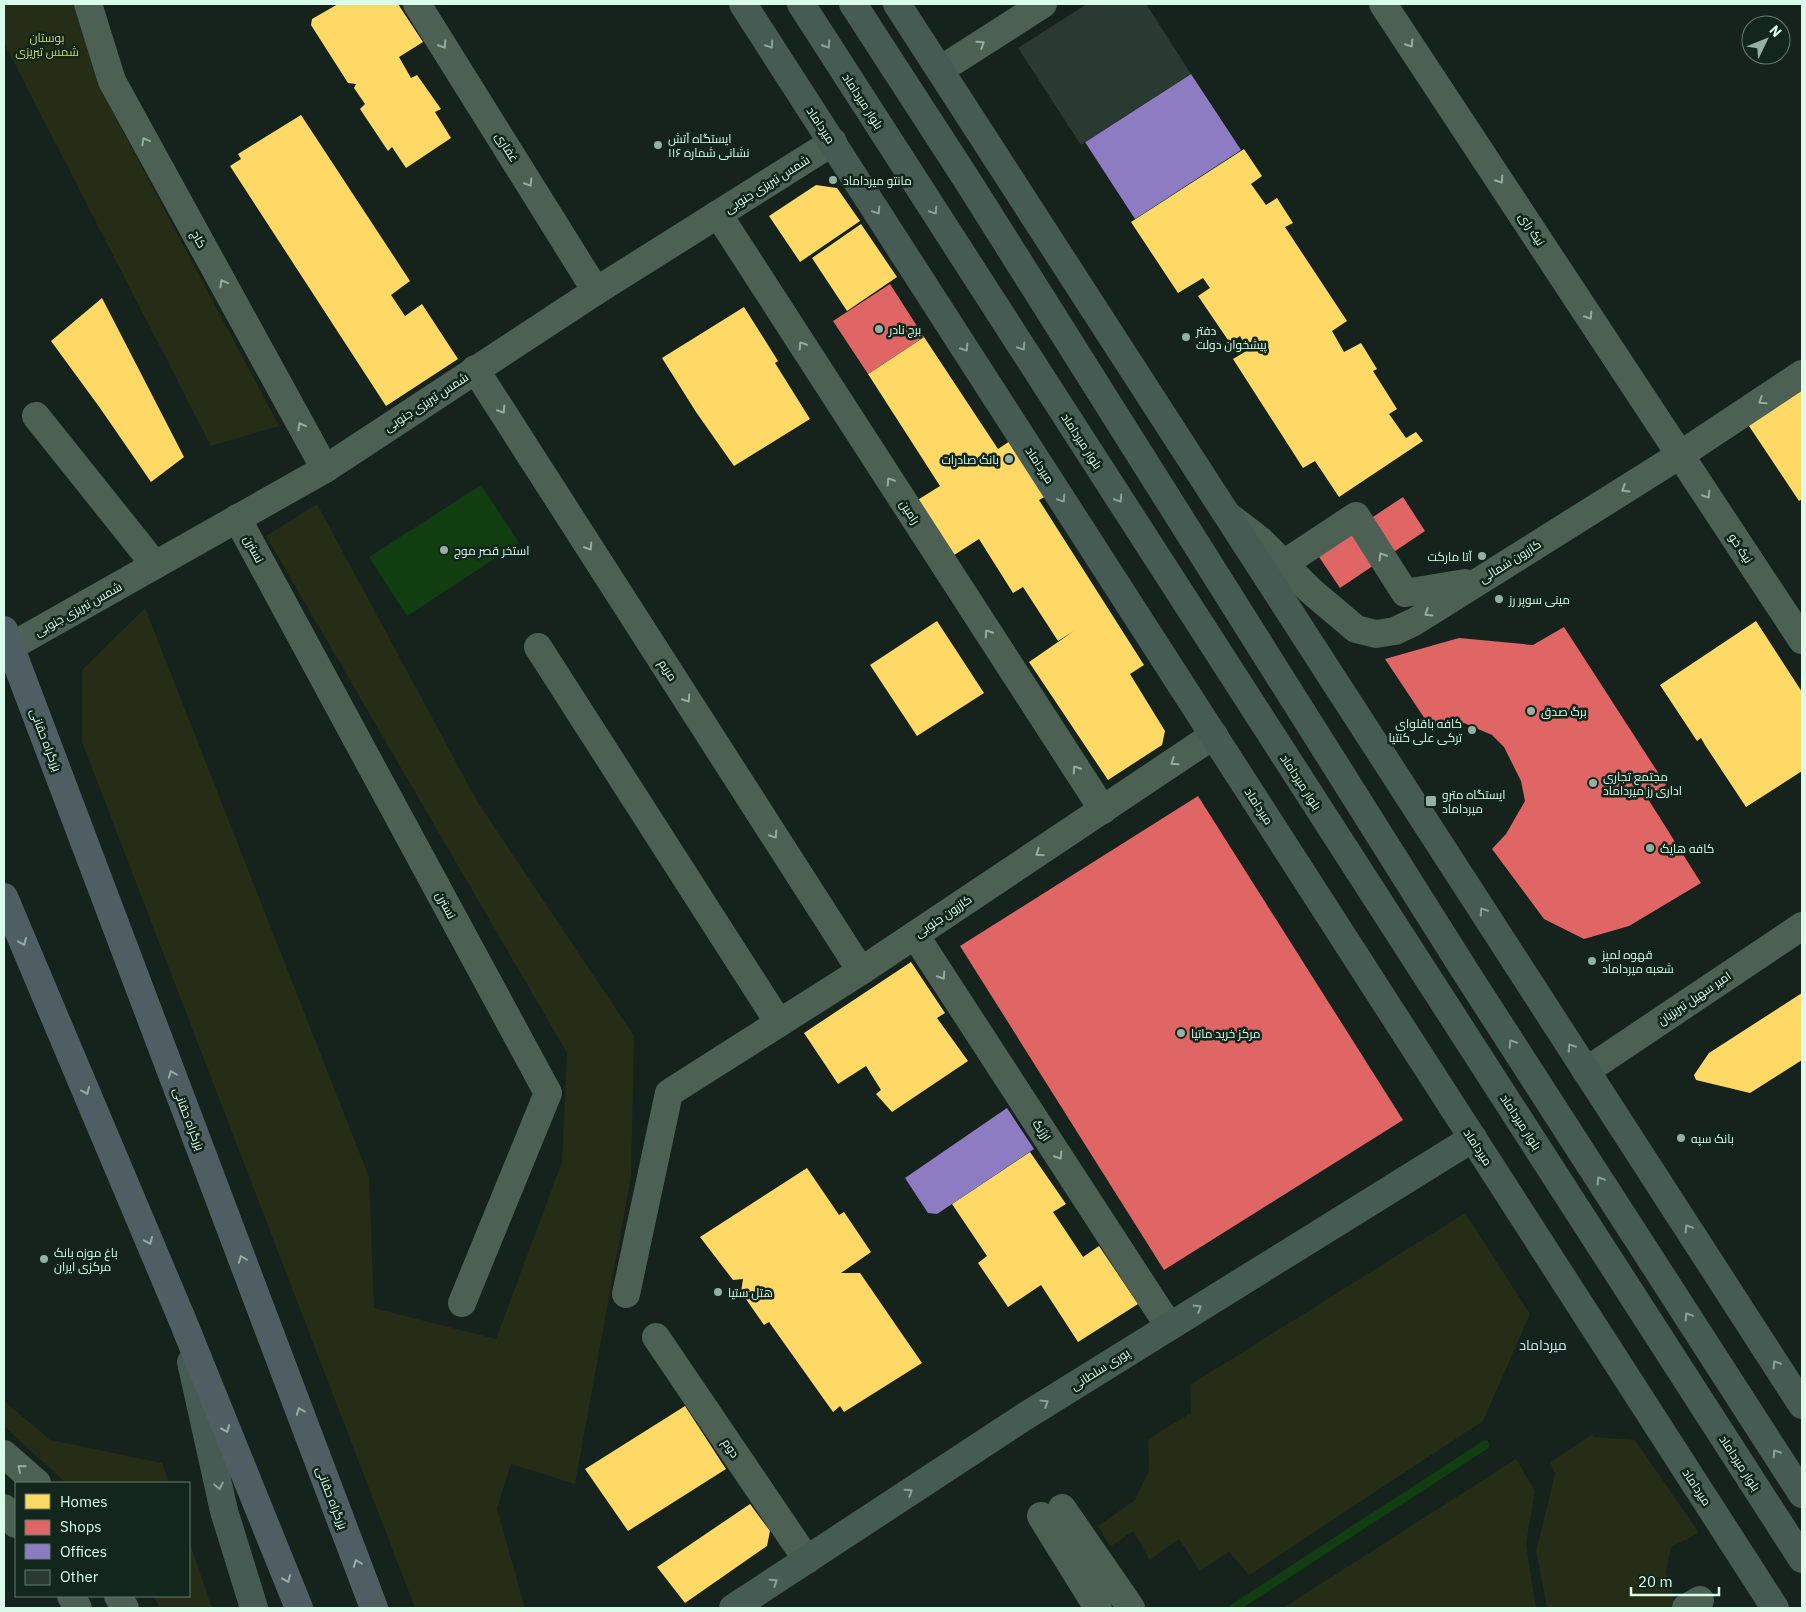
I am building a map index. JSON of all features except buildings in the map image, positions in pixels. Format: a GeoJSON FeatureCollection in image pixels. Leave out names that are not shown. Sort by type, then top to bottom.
{"type":"FeatureCollection","features":[{"type":"Feature","properties":{"kind":"highway","name":"بزرگراه حقانی"},"geometry":{"type":"LineString","coordinates":[[7,638],[374,1608]]}},
{"type":"Feature","properties":{"kind":"highway"},"geometry":{"type":"LineString","coordinates":[[4,897],[182,1319],[299,1608]]}},
{"type":"Feature","properties":{"kind":"main road","name":"میرداماد"},"geometry":{"type":"LineString","coordinates":[[744,4],[1775,1608]]}},
{"type":"Feature","properties":{"kind":"main road","name":"بلوار میرداماد"},"geometry":{"type":"LineString","coordinates":[[801,4],[1802,1560]]}},
{"type":"Feature","properties":{"kind":"main road"},"geometry":{"type":"LineString","coordinates":[[853,4],[969,183],[1465,971],[1802,1494]]}},
{"type":"Feature","properties":{"kind":"main road"},"geometry":{"type":"LineString","coordinates":[[897,4],[1802,1405]]}},
{"type":"Feature","properties":{"kind":"main road"},"geometry":{"type":"LineString","coordinates":[[969,183],[1070,273]]}},
{"type":"Feature","properties":{"kind":"main road","name":"پوری سلطانی"},"geometry":{"type":"LineString","coordinates":[[733,1608],[1024,1416],[1473,1138]]}},
{"type":"Feature","properties":{"kind":"main road"},"geometry":{"type":"LineString","coordinates":[[182,1319],[224,1511],[254,1608]]}},
{"type":"Feature","properties":{"kind":"street","name":"کاج"},"geometry":{"type":"LineString","coordinates":[[88,4],[112,80],[325,469]]}},
{"type":"Feature","properties":{"kind":"street","name":"غفارى"},"geometry":{"type":"LineString","coordinates":[[417,4],[596,291]]}},
{"type":"Feature","properties":{"kind":"street"},"geometry":{"type":"LineString","coordinates":[[940,70],[1043,4]]}},
{"type":"Feature","properties":{"kind":"street","name":"نیک رای"},"geometry":{"type":"LineString","coordinates":[[1383,4],[1680,455]]}},
{"type":"Feature","properties":{"kind":"street","name":"شمس تبریزی جنوبی"},"geometry":{"type":"LineString","coordinates":[[7,638],[155,565],[325,469],[596,291],[833,142]]}},
{"type":"Feature","properties":{"kind":"street","name":"رامین"},"geometry":{"type":"LineString","coordinates":[[718,214],[1103,810]]}},
{"type":"Feature","properties":{"kind":"street","name":"مریم"},"geometry":{"type":"LineString","coordinates":[[475,369],[861,971]]}},
{"type":"Feature","properties":{"kind":"street","name":"کازرون شمالی"},"geometry":{"type":"LineString","coordinates":[[1227,515],[1260,540],[1312,591],[1356,629],[1376,634],[1395,631],[1414,622],[1680,455],[1802,374]]}},
{"type":"Feature","properties":{"kind":"street"},"geometry":{"type":"LineString","coordinates":[[36,416],[155,565]]}},
{"type":"Feature","properties":{"kind":"street","name":"نیک خو"},"geometry":{"type":"LineString","coordinates":[[1680,455],[1802,640]]}},
{"type":"Feature","properties":{"kind":"street"},"geometry":{"type":"LineString","coordinates":[[1285,563],[1356,516],[1405,593],[1479,580]]}},
{"type":"Feature","properties":{"kind":"street","name":"نسترن"},"geometry":{"type":"LineString","coordinates":[[237,518],[548,1093],[462,1303]]}},
{"type":"Feature","properties":{"kind":"street"},"geometry":{"type":"LineString","coordinates":[[538,648],[779,1022]]}},
{"type":"Feature","properties":{"kind":"street","name":"کازرون جنوبی"},"geometry":{"type":"LineString","coordinates":[[626,1294],[668,1093],[861,971],[1214,735]]}},
{"type":"Feature","properties":{"kind":"street","name":"امیر سهیل تبریزیان"},"geometry":{"type":"LineString","coordinates":[[1586,1071],[1802,926]]}},
{"type":"Feature","properties":{"kind":"street","name":"ارژنگ"},"geometry":{"type":"LineString","coordinates":[[915,935],[1169,1326]]}},
{"type":"Feature","properties":{"kind":"street","name":"دوم"},"geometry":{"type":"LineString","coordinates":[[656,1337],[807,1560]]}},
{"type":"Feature","properties":{"kind":"street"},"geometry":{"type":"LineString","coordinates":[[4,1454],[36,1482]]}},
{"type":"Feature","properties":{"kind":"street"},"geometry":{"type":"LineString","coordinates":[[4,1508],[15,1523]]}},
{"type":"Feature","properties":{"kind":"street"},"geometry":{"type":"LineString","coordinates":[[1098,1608],[1052,1512],[1131,1608]]}},
{"type":"Feature","properties":{"kind":"street"},"geometry":{"type":"LineString","coordinates":[[72,1597],[78,1608]]}},
{"type":"Feature","properties":{"kind":"street"},"geometry":{"type":"LineString","coordinates":[[119,1597],[125,1608]]}},
{"type":"Feature","properties":{"kind":"green space","name":"بوستان شمس تبریزی"},"geometry":{"type":"Polygon","coordinates":[[[4,4],[73,4],[101,90],[279,426],[211,446],[4,43],[4,4]]]}},
{"type":"Feature","properties":{"kind":"green space"},"geometry":{"type":"Polygon","coordinates":[[[317,504],[477,801],[634,1036],[631,1176],[575,1484],[511,1464],[497,1509],[525,1608],[415,1608],[82,742],[82,670],[145,608],[369,1177],[374,1308],[496,1339],[562,1162],[567,1053],[266,536],[317,504]]]}},
{"type":"Feature","properties":{"kind":"green space"},"geometry":{"type":"Polygon","coordinates":[[[1465,1213],[1530,1314],[1483,1421],[1249,1575],[1229,1552],[1200,1571],[1179,1539],[1150,1560],[1133,1531],[1110,1547],[1098,1526],[1135,1500],[1149,1470],[1148,1439],[1191,1413],[1190,1385],[1465,1213]]]}},
{"type":"Feature","properties":{"kind":"green space"},"geometry":{"type":"Polygon","coordinates":[[[4,1401],[50,1440],[162,1463],[169,1482],[65,1482],[4,1426],[4,1401]]]}},
{"type":"Feature","properties":{"kind":"green space"},"geometry":{"type":"Polygon","coordinates":[[[1593,1434],[1595,1437],[1635,1440],[1699,1533],[1671,1547],[1666,1573],[1676,1606],[1672,1608],[1547,1608],[1536,1551],[1555,1474],[1550,1462],[1593,1434]]]}},
{"type":"Feature","properties":{"kind":"green space"},"geometry":{"type":"Polygon","coordinates":[[[1516,1459],[1535,1491],[1526,1544],[1536,1608],[1283,1608],[1516,1459]]]}},
{"type":"Feature","properties":{"kind":"green space"},"geometry":{"type":"Polygon","coordinates":[[[190,1544],[212,1608],[160,1608],[154,1597],[190,1597],[190,1544]]]}},
{"type":"Feature","properties":{"kind":"shaded area","name":"استخر قصر موج"},"geometry":{"type":"Polygon","coordinates":[[[481,485],[519,543],[407,616],[369,557],[481,485]]]}},
{"type":"Feature","properties":{"kind":"waterway"},"geometry":{"type":"LineString","coordinates":[[1234,1608],[1485,1445]]}},
{"type":"Feature","properties":{"kind":"place","name":"ایستگاه آتش نشانی شماره ۱۱۶"},"geometry":{"type":"Point","coordinates":[658,145]}},
{"type":"Feature","properties":{"kind":"place","name":"مانتو میرداماد"},"geometry":{"type":"Point","coordinates":[833,180]}},
{"type":"Feature","properties":{"kind":"place","name":"برج نادر"},"geometry":{"type":"Point","coordinates":[879,329]}},
{"type":"Feature","properties":{"kind":"place","name":"دفتر پیشخوان دولت"},"geometry":{"type":"Point","coordinates":[1186,337]}},
{"type":"Feature","properties":{"kind":"place","name":"بانک صادرات"},"geometry":{"type":"Point","coordinates":[1009,459]}},
{"type":"Feature","properties":{"kind":"place","name":"استخر قصر موج"},"geometry":{"type":"Point","coordinates":[444,550]}},
{"type":"Feature","properties":{"kind":"place","name":"آتا مارکت"},"geometry":{"type":"Point","coordinates":[1482,556]}},
{"type":"Feature","properties":{"kind":"place","name":"مینی سوپر رز"},"geometry":{"type":"Point","coordinates":[1499,599]}},
{"type":"Feature","properties":{"kind":"place","name":"برگ صدق"},"geometry":{"type":"Point","coordinates":[1531,711]}},
{"type":"Feature","properties":{"kind":"place","name":"کافه باقلوای ترکی علی کنتیا"},"geometry":{"type":"Point","coordinates":[1472,730]}},
{"type":"Feature","properties":{"kind":"place","name":"مجتمع تجاری اداری رز میرداماد"},"geometry":{"type":"Point","coordinates":[1593,783]}},
{"type":"Feature","properties":{"kind":"place","name":"ایستگاه مترو میرداماد"},"geometry":{"type":"Point","coordinates":[1431,801]}},
{"type":"Feature","properties":{"kind":"place","name":"کافه هایک"},"geometry":{"type":"Point","coordinates":[1650,848]}},
{"type":"Feature","properties":{"kind":"place","name":"قهوه لمیز شعبه میرداماد"},"geometry":{"type":"Point","coordinates":[1592,961]}},
{"type":"Feature","properties":{"kind":"place","name":"مرکز خرید ماتیا"},"geometry":{"type":"Point","coordinates":[1181,1033]}},
{"type":"Feature","properties":{"kind":"place","name":"بانک سپه"},"geometry":{"type":"Point","coordinates":[1681,1138]}},
{"type":"Feature","properties":{"kind":"place","name":"باغ موزه بانک مرکزی ایران"},"geometry":{"type":"Point","coordinates":[44,1259]}},
{"type":"Feature","properties":{"kind":"place","name":"هتل ستیا"},"geometry":{"type":"Point","coordinates":[718,1292]}},
{"type":"Feature","properties":{"kind":"district","name":"میرداماد"},"geometry":{"type":"Point","coordinates":[1543,1345]}}]}
